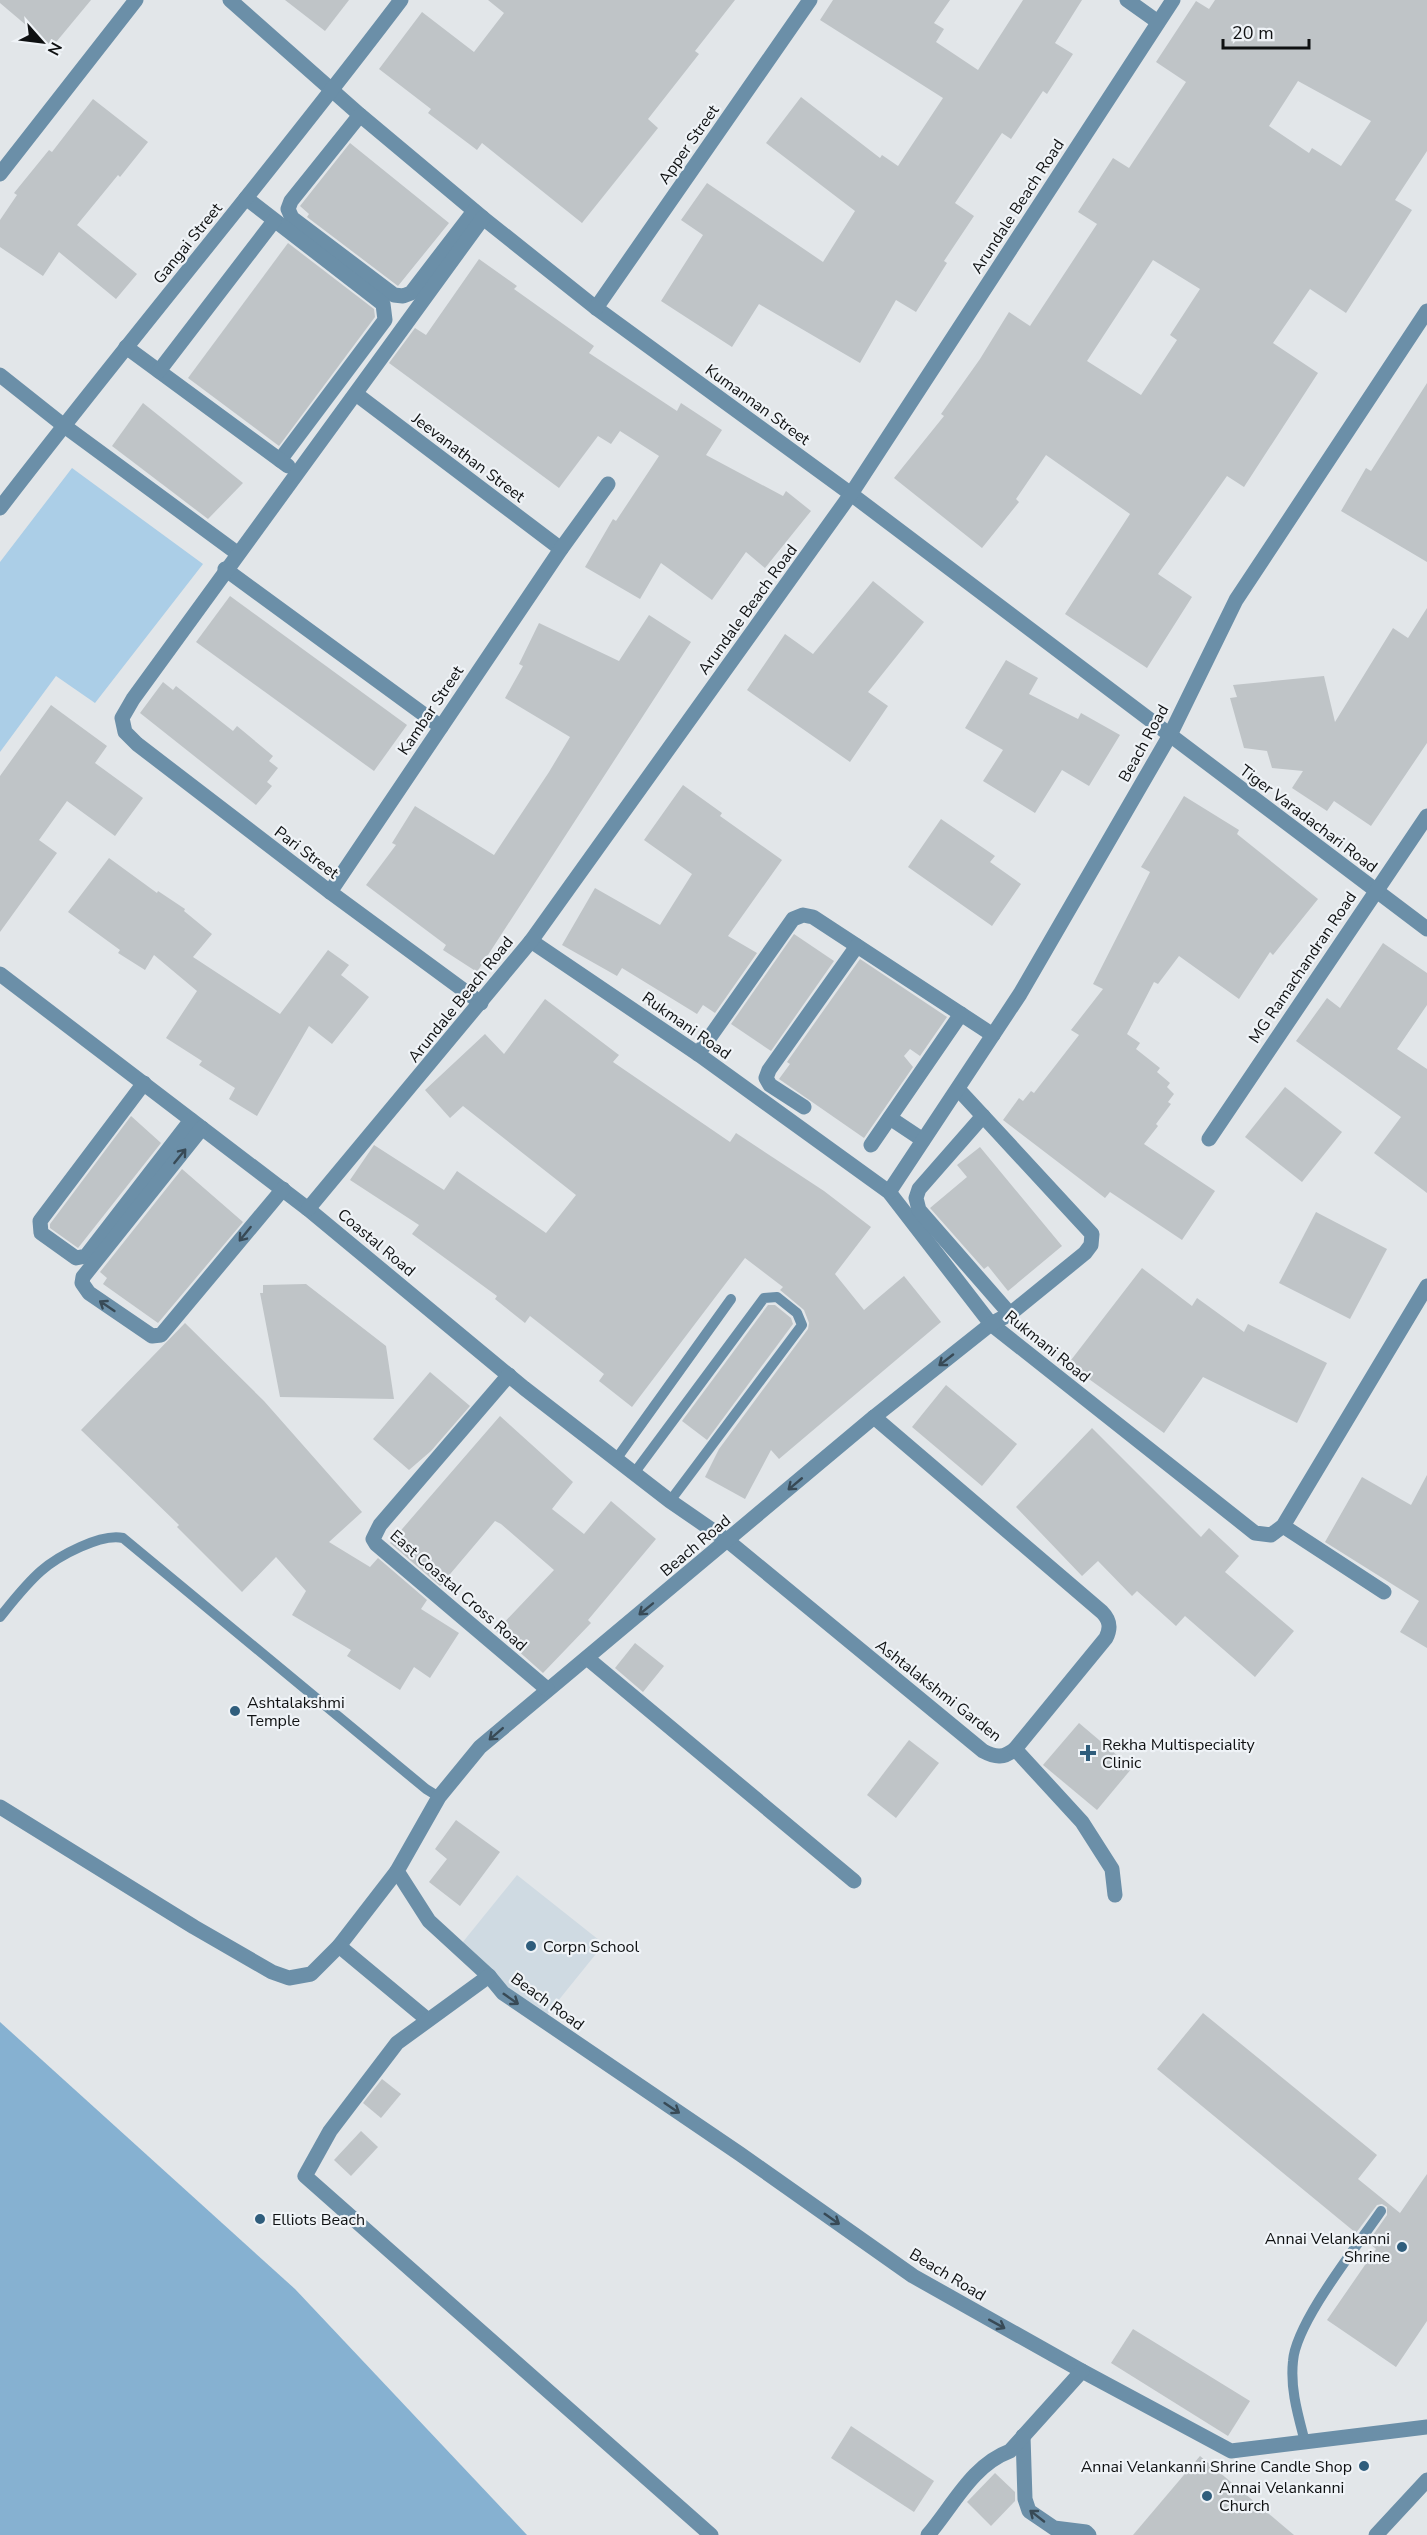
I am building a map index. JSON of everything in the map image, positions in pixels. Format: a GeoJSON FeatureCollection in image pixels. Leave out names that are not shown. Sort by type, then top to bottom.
{"type":"FeatureCollection","features":[{"type":"Feature","properties":{"kind":"street"},"geometry":{"type":"LineString","coordinates":[[0,174],[136,0]]}},
{"type":"Feature","properties":{"kind":"street","name":"Kumannan Street"},"geometry":{"type":"LineString","coordinates":[[230,0],[360,115],[479,215],[596,308],[851,494],[1170,735]]}},
{"type":"Feature","properties":{"kind":"street","name":"Gangai Street"},"geometry":{"type":"LineString","coordinates":[[0,508],[63,425],[333,91],[401,0]]}},
{"type":"Feature","properties":{"kind":"street","name":"Apper Street"},"geometry":{"type":"LineString","coordinates":[[596,308],[810,0]]}},
{"type":"Feature","properties":{"kind":"street"},"geometry":{"type":"LineString","coordinates":[[1127,0],[1158,22]]}},
{"type":"Feature","properties":{"kind":"street","name":"Arundale Beach Road"},"geometry":{"type":"LineString","coordinates":[[308,1209],[531,941],[851,494],[1173,0]]}},
{"type":"Feature","properties":{"kind":"street"},"geometry":{"type":"LineString","coordinates":[[360,115],[291,201],[288,209],[292,218],[394,295],[403,296],[411,293],[479,215]]}},
{"type":"Feature","properties":{"kind":"street"},"geometry":{"type":"LineString","coordinates":[[246,198],[383,304],[386,311],[385,320],[280,460]]}},
{"type":"Feature","properties":{"kind":"street"},"geometry":{"type":"LineString","coordinates":[[441,727],[225,569],[356,394],[479,215]]}},
{"type":"Feature","properties":{"kind":"street"},"geometry":{"type":"LineString","coordinates":[[159,371],[274,221]]}},
{"type":"Feature","properties":{"kind":"street","name":"Beach Road"},"geometry":{"type":"LineString","coordinates":[[889,1192],[1020,994],[1170,735],[1236,600],[1427,310]]}},
{"type":"Feature","properties":{"kind":"street"},"geometry":{"type":"LineString","coordinates":[[126,347],[297,473]]}},
{"type":"Feature","properties":{"kind":"street"},"geometry":{"type":"LineString","coordinates":[[0,375],[63,425],[237,553]]}},
{"type":"Feature","properties":{"kind":"street","name":"Jeevanathan Street"},"geometry":{"type":"LineString","coordinates":[[356,394],[561,549]]}},
{"type":"Feature","properties":{"kind":"street","name":"Kambar Street"},"geometry":{"type":"LineString","coordinates":[[330,892],[561,549],[608,484]]}},
{"type":"Feature","properties":{"kind":"street","name":"Pari Street"},"geometry":{"type":"LineString","coordinates":[[225,569],[133,699],[122,718],[125,732],[137,744],[330,892],[481,1003]]}},
{"type":"Feature","properties":{"kind":"street","name":"Tiger Varadachari Road"},"geometry":{"type":"LineString","coordinates":[[1170,735],[1427,929]]}},
{"type":"Feature","properties":{"kind":"street","name":"MG Ramachandran Road"},"geometry":{"type":"LineString","coordinates":[[1209,1139],[1427,816]]}},
{"type":"Feature","properties":{"kind":"street"},"geometry":{"type":"LineString","coordinates":[[698,1054],[793,919],[803,915],[813,917],[993,1035]]}},
{"type":"Feature","properties":{"kind":"street","name":"Rukmani Road"},"geometry":{"type":"LineString","coordinates":[[531,941],[698,1054],[889,1192],[992,1324],[1255,1533],[1271,1535],[1283,1526]]}},
{"type":"Feature","properties":{"kind":"street"},"geometry":{"type":"LineString","coordinates":[[804,1107],[770,1085],[766,1078],[769,1070],[857,946]]}},
{"type":"Feature","properties":{"kind":"street","name":"Coastal Road"},"geometry":{"type":"LineString","coordinates":[[0,974],[283,1189],[508,1375],[670,1500],[728,1541]]}},
{"type":"Feature","properties":{"kind":"street"},"geometry":{"type":"LineString","coordinates":[[871,1145],[961,1014]]}},
{"type":"Feature","properties":{"kind":"street"},"geometry":{"type":"LineString","coordinates":[[144,1083],[40,1221],[41,1233],[76,1258],[86,1256],[197,1124]]}},
{"type":"Feature","properties":{"kind":"street"},"geometry":{"type":"LineString","coordinates":[[958,1089],[982,1116],[919,1189],[916,1198],[919,1210],[1010,1314]]}},
{"type":"Feature","properties":{"kind":"street","name":"Beach Road"},"geometry":{"type":"LineString","coordinates":[[982,1116],[1092,1234],[1091,1245],[1085,1253],[1010,1314],[992,1324],[874,1417],[728,1541],[547,1689],[480,1748],[439,1797],[397,1871],[429,1921],[489,1976],[502,1993],[740,2154],[913,2276],[1082,2371],[1231,2451],[1427,2427]]}},
{"type":"Feature","properties":{"kind":"street"},"geometry":{"type":"LineString","coordinates":[[890,1118],[923,1140]]}},
{"type":"Feature","properties":{"kind":"street"},"geometry":{"type":"LineString","coordinates":[[197,1124],[83,1277],[82,1283],[89,1293],[152,1336],[161,1335],[283,1189]]}},
{"type":"Feature","properties":{"kind":"street"},"geometry":{"type":"LineString","coordinates":[[1384,1592],[1283,1526],[1427,1286]]}},
{"type":"Feature","properties":{"kind":"street","name":"East Coastal Cross Road"},"geometry":{"type":"LineString","coordinates":[[508,1375],[380,1525],[373,1539],[376,1544],[547,1689]]}},
{"type":"Feature","properties":{"kind":"street","name":"Ashtalakshmi Garden"},"geometry":{"type":"LineString","coordinates":[[728,1541],[983,1751],[994,1757],[1006,1756],[1015,1749],[1106,1638],[1110,1631],[1110,1623],[1102,1612],[874,1417]]}},
{"type":"Feature","properties":{"kind":"street"},"geometry":{"type":"LineString","coordinates":[[587,1658],[854,1881]]}},
{"type":"Feature","properties":{"kind":"street"},"geometry":{"type":"LineString","coordinates":[[1015,1749],[1082,1822],[1112,1869],[1115,1895]]}},
{"type":"Feature","properties":{"kind":"street"},"geometry":{"type":"LineString","coordinates":[[0,1807],[194,1927],[272,1972],[289,1978],[311,1974],[339,1946],[397,1871]]}},
{"type":"Feature","properties":{"kind":"street"},"geometry":{"type":"LineString","coordinates":[[339,1946],[428,2020]]}},
{"type":"Feature","properties":{"kind":"street"},"geometry":{"type":"LineString","coordinates":[[489,1976],[397,2043],[330,2131],[305,2176],[711,2535]]}},
{"type":"Feature","properties":{"kind":"street"},"geometry":{"type":"LineString","coordinates":[[928,2535],[947,2513],[964,2486],[996,2456],[1010,2451],[1082,2371]]}},
{"type":"Feature","properties":{"kind":"street"},"geometry":{"type":"LineString","coordinates":[[1023,2436],[1025,2499],[1029,2511],[1054,2528],[1086,2532],[1089,2535]]}},
{"type":"Feature","properties":{"kind":"street"},"geometry":{"type":"LineString","coordinates":[[1376,2535],[1427,2480]]}},
{"type":"Feature","properties":{"kind":"lane"},"geometry":{"type":"LineString","coordinates":[[635,1472],[764,1298],[777,1298],[797,1313],[802,1325],[670,1500]]}},
{"type":"Feature","properties":{"kind":"lane"},"geometry":{"type":"LineString","coordinates":[[617,1458],[731,1299]]}},
{"type":"Feature","properties":{"kind":"lane"},"geometry":{"type":"LineString","coordinates":[[0,1617],[42,1570],[85,1545],[106,1539],[123,1538],[250,1645],[426,1789],[439,1797]]}},
{"type":"Feature","properties":{"kind":"lane"},"geometry":{"type":"LineString","coordinates":[[1305,2442],[1293,2398],[1293,2360],[1298,2339],[1320,2301],[1381,2211]]}},
{"type":"Feature","properties":{"kind":"shaded area"},"geometry":{"type":"Polygon","coordinates":[[[72,468],[203,564],[95,703],[56,676],[0,752],[0,562],[72,468]]]}},
{"type":"Feature","properties":{"kind":"shaded area","name":"Corpn School"},"geometry":{"type":"Polygon","coordinates":[[[517,1875],[604,1944],[545,2017],[458,1948],[517,1875]]]}},
{"type":"Feature","properties":{"kind":"shaded area"},"geometry":{"type":"Polygon","coordinates":[[[0,2022],[295,2289],[527,2535],[0,2535],[0,2022]]]}},
{"type":"Feature","properties":{"kind":"building"},"geometry":{"type":"Polygon","coordinates":[[[0,0],[91,0],[52,47],[0,3],[0,0]]]}},
{"type":"Feature","properties":{"kind":"building"},"geometry":{"type":"Polygon","coordinates":[[[285,0],[349,0],[325,31],[285,0]]]}},
{"type":"Feature","properties":{"kind":"building"},"geometry":{"type":"Polygon","coordinates":[[[488,0],[735,0],[695,51],[699,54],[648,119],[658,128],[582,223],[482,143],[477,150],[428,113],[431,109],[379,69],[422,12],[474,52],[504,13],[488,0]]]}},
{"type":"Feature","properties":{"kind":"building"},"geometry":{"type":"Polygon","coordinates":[[[833,0],[950,0],[934,23],[944,29],[936,42],[978,70],[1023,0],[1082,0],[1055,43],[1073,54],[1047,94],[1043,91],[1011,139],[1002,133],[955,203],[974,216],[944,261],[947,263],[916,312],[896,300],[860,363],[759,304],[732,347],[661,301],[703,235],[681,220],[707,183],[823,262],[855,211],[766,143],[801,97],[880,158],[882,155],[898,166],[943,98],[820,20],[833,0]]]}},
{"type":"Feature","properties":{"kind":"building"},"geometry":{"type":"Polygon","coordinates":[[[1215,0],[1427,0],[1427,151],[1395,200],[1412,210],[1346,313],[1310,289],[1273,343],[1318,373],[1244,487],[1227,476],[1158,574],[1192,597],[1147,668],[1065,614],[1130,514],[1046,455],[1016,499],[1019,502],[982,548],[894,478],[944,416],[941,414],[980,359],[1009,312],[1030,326],[1097,224],[1078,212],[1113,158],[1129,168],[1186,82],[1156,62],[1196,1],[1209,9],[1215,0]],[[1298,81],[1269,126],[1309,153],[1312,148],[1341,166],[1371,121],[1298,81]],[[1153,260],[1087,361],[1141,395],[1177,340],[1170,335],[1200,289],[1153,260]]]}},
{"type":"Feature","properties":{"kind":"building"},"geometry":{"type":"Polygon","coordinates":[[[93,99],[148,142],[77,225],[137,274],[116,299],[59,252],[43,276],[0,247],[0,220],[17,195],[14,193],[49,150],[52,152],[93,99]]]}},
{"type":"Feature","properties":{"kind":"building"},"geometry":{"type":"Polygon","coordinates":[[[350,143],[449,223],[398,286],[307,217],[309,214],[300,206],[350,143]]]}},
{"type":"Feature","properties":{"kind":"building"},"geometry":{"type":"Polygon","coordinates":[[[288,243],[374,309],[375,317],[279,446],[188,378],[288,243]]]}},
{"type":"Feature","properties":{"kind":"building"},"geometry":{"type":"Polygon","coordinates":[[[479,259],[517,286],[514,289],[594,346],[589,353],[677,411],[681,403],[722,430],[706,455],[783,496],[786,491],[811,511],[765,568],[746,552],[712,600],[661,563],[640,599],[585,567],[613,519],[616,521],[659,456],[620,431],[611,444],[598,436],[559,488],[389,363],[415,328],[426,335],[479,259]]]}},
{"type":"Feature","properties":{"kind":"building"},"geometry":{"type":"Polygon","coordinates":[[[1427,383],[1427,562],[1341,511],[1366,468],[1371,471],[1427,383]]]}},
{"type":"Feature","properties":{"kind":"building"},"geometry":{"type":"Polygon","coordinates":[[[143,403],[243,483],[208,519],[112,446],[143,403]]]}},
{"type":"Feature","properties":{"kind":"building"},"geometry":{"type":"Polygon","coordinates":[[[873,581],[924,622],[868,692],[888,706],[850,762],[747,690],[785,634],[813,654],[873,581]]]}},
{"type":"Feature","properties":{"kind":"building"},"geometry":{"type":"Polygon","coordinates":[[[230,596],[407,725],[374,771],[196,642],[230,596]]]}},
{"type":"Feature","properties":{"kind":"building"},"geometry":{"type":"Polygon","coordinates":[[[1427,608],[1427,743],[1371,826],[1334,801],[1327,811],[1292,788],[1303,771],[1272,768],[1267,751],[1244,748],[1230,698],[1237,697],[1233,685],[1324,676],[1335,722],[1393,628],[1408,638],[1427,608]]]}},
{"type":"Feature","properties":{"kind":"building"},"geometry":{"type":"Polygon","coordinates":[[[649,615],[691,642],[477,972],[443,950],[446,945],[366,885],[396,845],[392,843],[415,806],[494,855],[549,772],[570,737],[505,698],[523,666],[519,664],[539,623],[619,661],[649,615]]]}},
{"type":"Feature","properties":{"kind":"building"},"geometry":{"type":"Polygon","coordinates":[[[1006,660],[1038,678],[1029,694],[1078,719],[1081,713],[1120,735],[1089,786],[1062,770],[1035,813],[983,781],[1003,750],[965,728],[1006,660]]]}},
{"type":"Feature","properties":{"kind":"building"},"geometry":{"type":"Polygon","coordinates":[[[163,682],[173,690],[176,686],[233,731],[237,726],[273,756],[269,761],[278,768],[267,782],[272,786],[256,805],[140,713],[163,682]]]}},
{"type":"Feature","properties":{"kind":"building"},"geometry":{"type":"Polygon","coordinates":[[[51,705],[107,746],[95,763],[143,798],[115,836],[67,801],[39,840],[57,853],[0,932],[0,776],[51,705]]]}},
{"type":"Feature","properties":{"kind":"building"},"geometry":{"type":"Polygon","coordinates":[[[683,785],[722,813],[720,816],[782,860],[728,936],[757,953],[715,1013],[703,1005],[697,1014],[622,968],[617,976],[562,945],[595,888],[660,925],[692,874],[644,840],[683,785]]]}},
{"type":"Feature","properties":{"kind":"building"},"geometry":{"type":"Polygon","coordinates":[[[1184,796],[1239,830],[1237,834],[1318,899],[1273,955],[1270,952],[1239,999],[1179,956],[1158,984],[1154,982],[1127,1034],[1140,1043],[1136,1049],[1160,1068],[1157,1072],[1170,1083],[1167,1087],[1174,1094],[1168,1102],[1171,1104],[1156,1124],[1158,1126],[1144,1144],[1215,1191],[1182,1240],[1110,1192],[1105,1198],[1003,1120],[1019,1098],[1023,1101],[1031,1091],[1034,1093],[1079,1035],[1071,1030],[1103,989],[1093,984],[1150,872],[1141,867],[1184,796]]]}},
{"type":"Feature","properties":{"kind":"building"},"geometry":{"type":"Polygon","coordinates":[[[941,819],[995,856],[990,862],[1021,884],[992,926],[908,867],[941,819]]]}},
{"type":"Feature","properties":{"kind":"building"},"geometry":{"type":"Polygon","coordinates":[[[109,858],[157,893],[158,891],[185,909],[184,911],[212,934],[193,957],[280,1014],[328,950],[349,965],[341,975],[369,997],[332,1044],[309,1026],[257,1116],[229,1099],[235,1088],[199,1065],[202,1061],[166,1038],[197,991],[154,955],[145,970],[118,953],[120,950],[68,912],[109,858]]]}},
{"type":"Feature","properties":{"kind":"building"},"geometry":{"type":"Polygon","coordinates":[[[794,934],[834,961],[771,1051],[731,1024],[794,934]]]}},
{"type":"Feature","properties":{"kind":"building"},"geometry":{"type":"Polygon","coordinates":[[[1383,943],[1427,973],[1427,1005],[1397,1049],[1427,1069],[1427,1193],[1374,1153],[1401,1117],[1296,1041],[1327,998],[1340,1008],[1383,943]]]}},
{"type":"Feature","properties":{"kind":"building"},"geometry":{"type":"Polygon","coordinates":[[[860,959],[947,1017],[920,1056],[910,1049],[904,1056],[913,1067],[864,1138],[779,1079],[790,1064],[787,1062],[860,959]]]}},
{"type":"Feature","properties":{"kind":"building"},"geometry":{"type":"Polygon","coordinates":[[[545,999],[619,1055],[613,1062],[730,1142],[736,1133],[824,1191],[871,1227],[835,1274],[864,1310],[904,1276],[941,1322],[779,1459],[771,1450],[745,1499],[705,1477],[719,1449],[808,1329],[809,1323],[804,1310],[780,1290],[783,1287],[745,1258],[632,1407],[599,1381],[604,1374],[530,1316],[525,1323],[495,1299],[497,1296],[412,1234],[419,1225],[350,1180],[374,1145],[444,1190],[457,1171],[546,1233],[576,1195],[463,1106],[450,1118],[425,1090],[485,1034],[504,1054],[545,999]]]}},
{"type":"Feature","properties":{"kind":"building"},"geometry":{"type":"Polygon","coordinates":[[[1285,1087],[1342,1132],[1302,1182],[1245,1137],[1285,1087]]]}},
{"type":"Feature","properties":{"kind":"building"},"geometry":{"type":"Polygon","coordinates":[[[131,1116],[161,1143],[78,1248],[50,1228],[50,1224],[131,1116]]]}},
{"type":"Feature","properties":{"kind":"building"},"geometry":{"type":"Polygon","coordinates":[[[980,1147],[1062,1246],[1008,1291],[988,1266],[984,1269],[930,1208],[967,1177],[957,1165],[980,1147]]]}},
{"type":"Feature","properties":{"kind":"building"},"geometry":{"type":"Polygon","coordinates":[[[182,1169],[243,1222],[158,1323],[103,1284],[107,1278],[100,1272],[182,1169]]]}},
{"type":"Feature","properties":{"kind":"building"},"geometry":{"type":"Polygon","coordinates":[[[1316,1212],[1387,1249],[1350,1319],[1279,1283],[1316,1212]]]}},
{"type":"Feature","properties":{"kind":"building"},"geometry":{"type":"Polygon","coordinates":[[[1142,1268],[1192,1306],[1197,1298],[1244,1332],[1248,1324],[1327,1363],[1297,1423],[1203,1377],[1164,1433],[1068,1364],[1142,1268]]]}},
{"type":"Feature","properties":{"kind":"building"},"geometry":{"type":"Polygon","coordinates":[[[306,1284],[386,1346],[394,1399],[280,1397],[260,1293],[263,1293],[263,1285],[306,1284]]]}},
{"type":"Feature","properties":{"kind":"building"},"geometry":{"type":"Polygon","coordinates":[[[768,1305],[775,1305],[791,1318],[793,1324],[707,1440],[682,1421],[768,1305]]]}},
{"type":"Feature","properties":{"kind":"building"},"geometry":{"type":"Polygon","coordinates":[[[185,1323],[264,1401],[362,1512],[329,1542],[370,1567],[378,1558],[427,1600],[421,1609],[459,1633],[430,1678],[414,1667],[400,1690],[347,1656],[351,1650],[292,1615],[306,1591],[276,1557],[242,1592],[177,1527],[179,1525],[81,1430],[185,1323]]]}},
{"type":"Feature","properties":{"kind":"building"},"geometry":{"type":"Polygon","coordinates":[[[430,1372],[470,1406],[431,1451],[409,1470],[373,1439],[430,1372]]]}},
{"type":"Feature","properties":{"kind":"building"},"geometry":{"type":"Polygon","coordinates":[[[946,1385],[1017,1444],[982,1486],[912,1427],[946,1385]]]}},
{"type":"Feature","properties":{"kind":"building"},"geometry":{"type":"Polygon","coordinates":[[[500,1416],[573,1482],[552,1509],[584,1534],[611,1501],[656,1539],[588,1620],[591,1623],[543,1673],[496,1631],[554,1570],[501,1524],[495,1521],[440,1586],[390,1543],[500,1416]]]}},
{"type":"Feature","properties":{"kind":"building"},"geometry":{"type":"Polygon","coordinates":[[[1092,1428],[1201,1537],[1209,1528],[1239,1556],[1225,1572],[1294,1631],[1255,1677],[1185,1616],[1176,1626],[1137,1591],[1132,1596],[1098,1561],[1082,1576],[1016,1507],[1092,1428]]]}},
{"type":"Feature","properties":{"kind":"building"},"geometry":{"type":"Polygon","coordinates":[[[1427,1475],[1427,1648],[1400,1632],[1419,1601],[1325,1542],[1362,1477],[1411,1505],[1427,1475]]]}},
{"type":"Feature","properties":{"kind":"building"},"geometry":{"type":"Polygon","coordinates":[[[635,1643],[664,1666],[643,1692],[615,1668],[635,1643]]]}},
{"type":"Feature","properties":{"kind":"building"},"geometry":{"type":"Polygon","coordinates":[[[1079,1723],[1132,1768],[1097,1810],[1043,1765],[1079,1723]]]}},
{"type":"Feature","properties":{"kind":"building"},"geometry":{"type":"Polygon","coordinates":[[[909,1740],[939,1763],[896,1818],[867,1795],[909,1740]]]}},
{"type":"Feature","properties":{"kind":"building"},"geometry":{"type":"Polygon","coordinates":[[[456,1820],[500,1852],[460,1906],[429,1882],[447,1859],[435,1849],[456,1820]]]}},
{"type":"Feature","properties":{"kind":"building"},"geometry":{"type":"Polygon","coordinates":[[[1203,2013],[1377,2155],[1358,2179],[1400,2213],[1427,2174],[1427,2321],[1396,2367],[1327,2320],[1376,2249],[1368,2242],[1387,2215],[1387,2207],[1382,2204],[1377,2205],[1356,2233],[1157,2069],[1203,2013]]]}},
{"type":"Feature","properties":{"kind":"building"},"geometry":{"type":"Polygon","coordinates":[[[382,2079],[401,2094],[381,2118],[363,2103],[382,2079]]]}},
{"type":"Feature","properties":{"kind":"building"},"geometry":{"type":"Polygon","coordinates":[[[361,2131],[378,2147],[351,2176],[334,2160],[361,2131]]]}},
{"type":"Feature","properties":{"kind":"building"},"geometry":{"type":"Polygon","coordinates":[[[1133,2329],[1250,2401],[1228,2436],[1111,2363],[1133,2329]]]}},
{"type":"Feature","properties":{"kind":"building"},"geometry":{"type":"Polygon","coordinates":[[[851,2426],[934,2481],[914,2512],[831,2458],[851,2426]]]}},
{"type":"Feature","properties":{"kind":"building","name":"Annai Velankanni Church"},"geometry":{"type":"Polygon","coordinates":[[[1200,2456],[1294,2535],[1133,2535],[1200,2456]]]}},
{"type":"Feature","properties":{"kind":"building"},"geometry":{"type":"Polygon","coordinates":[[[995,2473],[1015,2492],[1015,2501],[991,2526],[967,2502],[995,2473]]]}},
{"type":"Feature","properties":{"kind":"place","name":"Ashtalakshmi Temple"},"geometry":{"type":"Point","coordinates":[235,1711]}},
{"type":"Feature","properties":{"kind":"place","name":"Rekha Multispeciality Clinic"},"geometry":{"type":"Point","coordinates":[1088,1753]}},
{"type":"Feature","properties":{"kind":"place","name":"Corpn School"},"geometry":{"type":"Point","coordinates":[531,1946]}},
{"type":"Feature","properties":{"kind":"place","name":"Elliots Beach"},"geometry":{"type":"Point","coordinates":[260,2219]}},
{"type":"Feature","properties":{"kind":"place","name":"Annai Velankanni Shrine"},"geometry":{"type":"Point","coordinates":[1402,2247]}},
{"type":"Feature","properties":{"kind":"place","name":"Annai Velankanni Shrine Candle Shop"},"geometry":{"type":"Point","coordinates":[1364,2466]}},
{"type":"Feature","properties":{"kind":"place","name":"Annai Velankanni Church"},"geometry":{"type":"Point","coordinates":[1207,2496]}}]}
